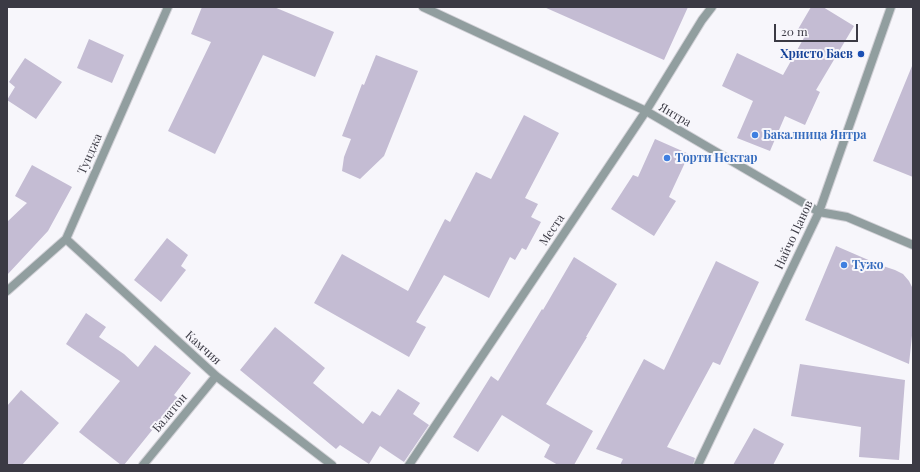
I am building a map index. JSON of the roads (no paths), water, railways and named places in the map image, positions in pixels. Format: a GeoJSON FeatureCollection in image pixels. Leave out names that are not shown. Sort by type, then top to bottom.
{"type":"FeatureCollection","features":[{"type":"Feature","properties":{"kind":"street","name":"Тунджа"},"geometry":{"type":"LineString","coordinates":[[7,291],[66,239],[168,7]]}},
{"type":"Feature","properties":{"kind":"street","name":"Янтра"},"geometry":{"type":"LineString","coordinates":[[422,7],[646,111],[819,212],[847,217],[913,245]]}},
{"type":"Feature","properties":{"kind":"street","name":"Места"},"geometry":{"type":"LineString","coordinates":[[409,465],[646,111],[702,20],[712,7]]}},
{"type":"Feature","properties":{"kind":"street","name":"Найчо Цанов"},"geometry":{"type":"LineString","coordinates":[[698,465],[819,212],[891,7]]}},
{"type":"Feature","properties":{"kind":"street","name":"Камчия"},"geometry":{"type":"LineString","coordinates":[[66,239],[216,376],[332,465]]}},
{"type":"Feature","properties":{"kind":"street","name":"Балатон"},"geometry":{"type":"LineString","coordinates":[[143,465],[216,376]]}},
{"type":"Feature","properties":{"kind":"place","name":"Христо Баев"},"geometry":{"type":"Point","coordinates":[861,54]}},
{"type":"Feature","properties":{"kind":"place","name":"Бакалница Янтра"},"geometry":{"type":"Point","coordinates":[755,135]}},
{"type":"Feature","properties":{"kind":"place","name":"Торти Нектар"},"geometry":{"type":"Point","coordinates":[667,158]}},
{"type":"Feature","properties":{"kind":"place","name":"Тужо"},"geometry":{"type":"Point","coordinates":[844,265]}}]}
